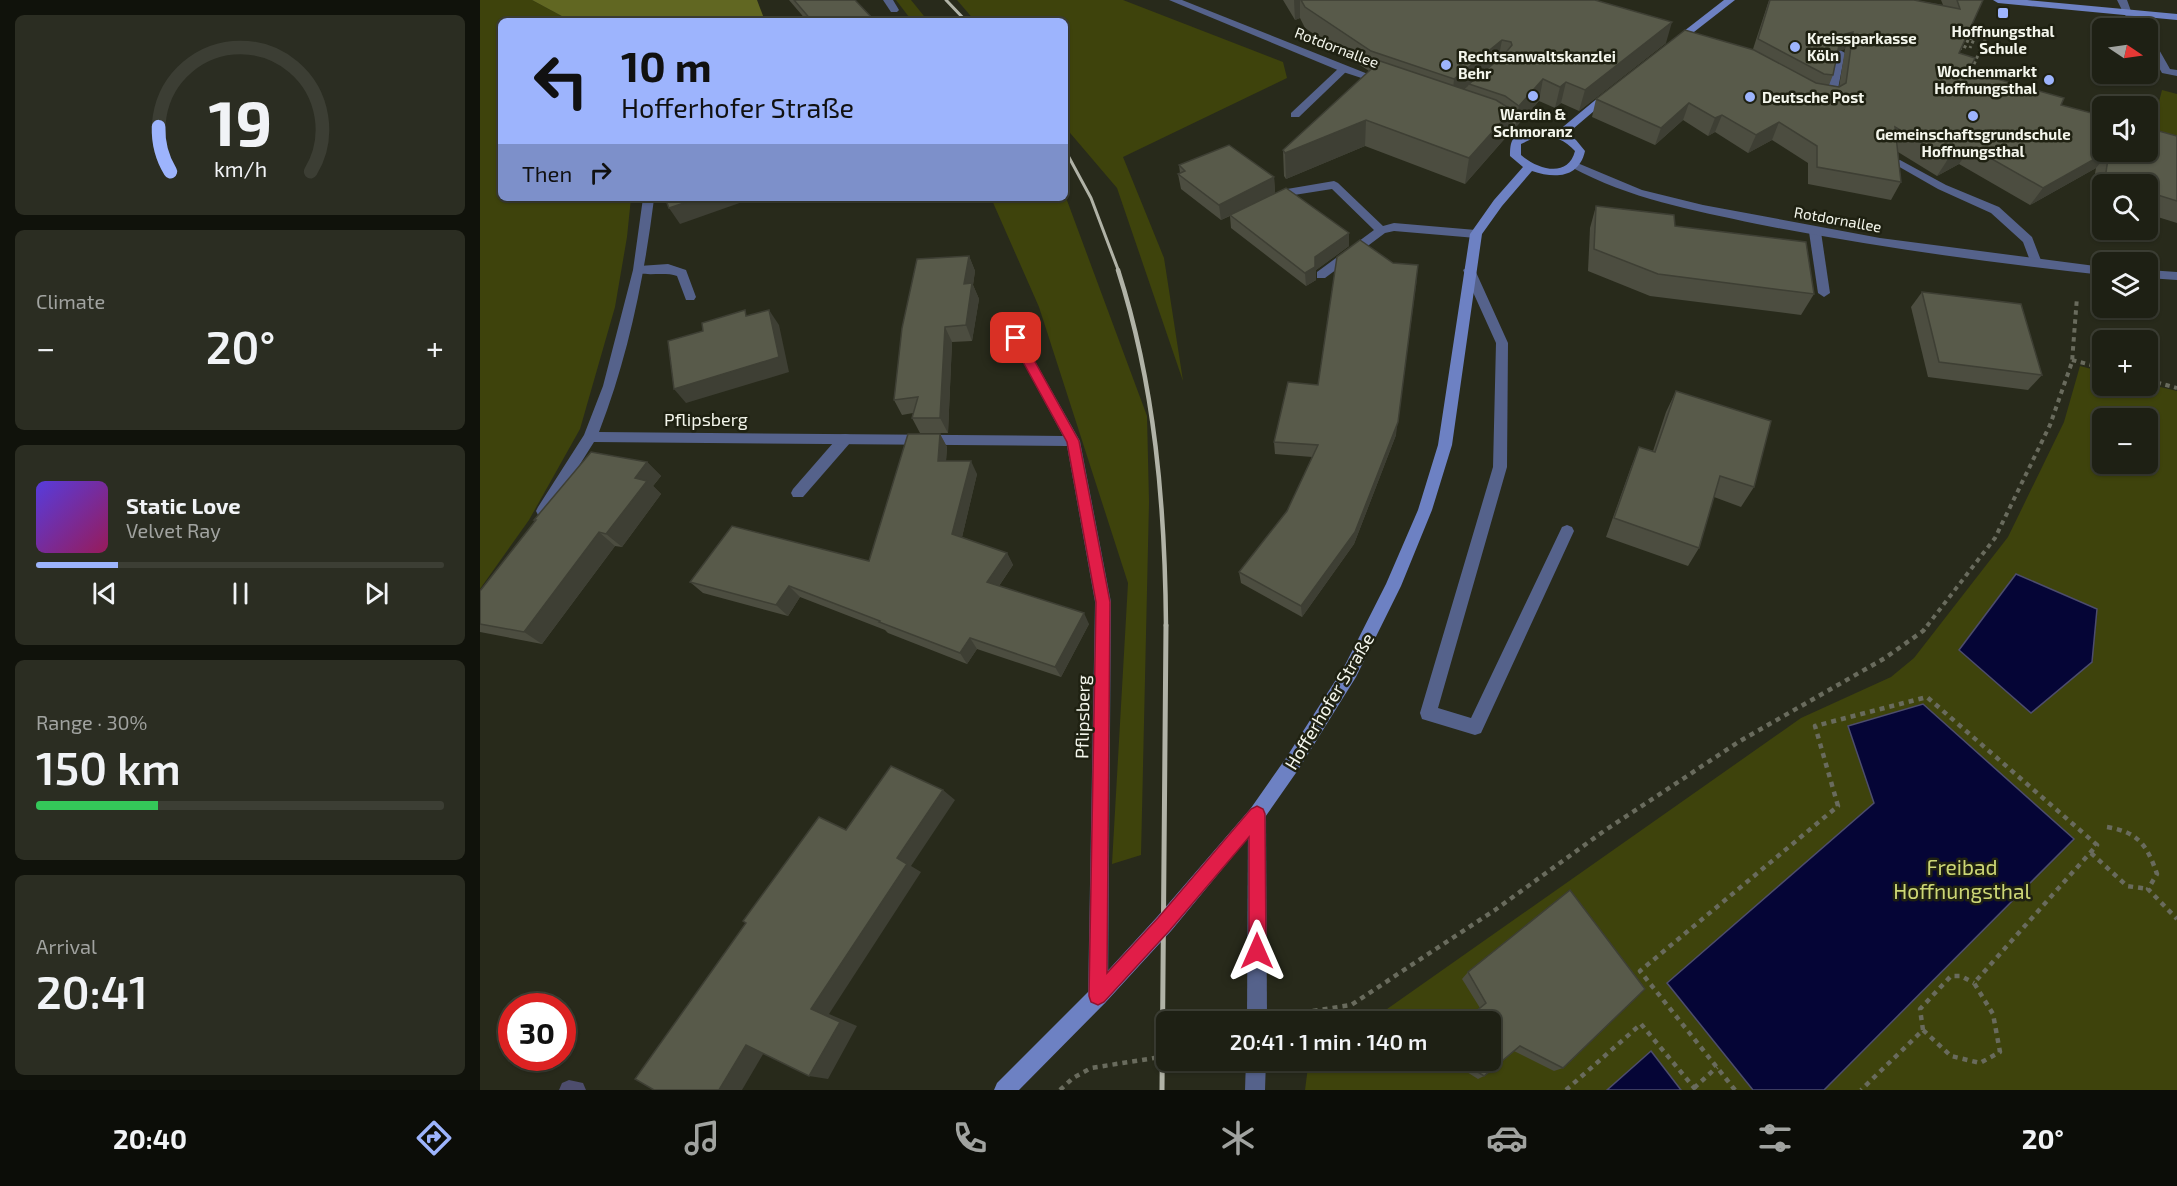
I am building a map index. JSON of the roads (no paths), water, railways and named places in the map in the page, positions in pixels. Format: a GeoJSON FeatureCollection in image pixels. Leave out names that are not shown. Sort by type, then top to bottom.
{"type":"FeatureCollection","features":[{"type":"Feature","properties":{"kind":"street"},"geometry":{"type":"LineString","coordinates":[[888,0],[894,10]]}},
{"type":"Feature","properties":{"kind":"street","name":"Rotdornallee"},"geometry":{"type":"LineString","coordinates":[[1173,0],[1344,69],[1388,84]]}},
{"type":"Feature","properties":{"kind":"street"},"geometry":{"type":"LineString","coordinates":[[1662,53],[1693,34],[1730,0]]}},
{"type":"Feature","properties":{"kind":"street"},"geometry":{"type":"LineString","coordinates":[[1998,0],[2177,17]]}},
{"type":"Feature","properties":{"kind":"street"},"geometry":{"type":"LineString","coordinates":[[2122,0],[2133,18]]}},
{"type":"Feature","properties":{"kind":"street"},"geometry":{"type":"LineString","coordinates":[[1813,97],[1831,99],[1840,53]]}},
{"type":"Feature","properties":{"kind":"street"},"geometry":{"type":"LineString","coordinates":[[2158,57],[2166,71],[2177,73]]}},
{"type":"Feature","properties":{"kind":"street"},"geometry":{"type":"LineString","coordinates":[[1295,115],[1344,69]]}},
{"type":"Feature","properties":{"kind":"street"},"geometry":{"type":"LineString","coordinates":[[1560,135],[1618,88]]}},
{"type":"Feature","properties":{"kind":"street"},"geometry":{"type":"LineString","coordinates":[[1476,114],[1497,122],[1521,138]]}},
{"type":"Feature","properties":{"kind":"street"},"geometry":{"type":"LineString","coordinates":[[1539,132],[1560,135],[1569,139],[1580,151],[1580,158],[1575,165],[1550,172],[1529,167],[1515,156],[1516,143],[1521,138],[1539,132]]}},
{"type":"Feature","properties":{"kind":"street"},"geometry":{"type":"LineString","coordinates":[[1900,163],[1942,187],[1995,210],[2028,240],[2036,263]]}},
{"type":"Feature","properties":{"kind":"street","name":"Rotdornallee"},"geometry":{"type":"LineString","coordinates":[[1575,165],[1604,182],[1629,191],[1815,232],[1910,248],[2092,270]]}},
{"type":"Feature","properties":{"kind":"street","name":"Hofferhofer Straße"},"geometry":{"type":"LineString","coordinates":[[1004,1090],[1098,996],[1164,924],[1257,814],[1293,764],[1350,672],[1393,586],[1425,510],[1444,445],[1476,234],[1498,203],[1529,167]]}},
{"type":"Feature","properties":{"kind":"street"},"geometry":{"type":"LineString","coordinates":[[1259,207],[1291,192],[1334,185],[1381,230]]}},
{"type":"Feature","properties":{"kind":"street"},"geometry":{"type":"LineString","coordinates":[[532,528],[590,437],[610,386],[639,270],[648,201]]}},
{"type":"Feature","properties":{"kind":"street"},"geometry":{"type":"LineString","coordinates":[[1321,275],[1381,230],[1394,227],[1476,234]]}},
{"type":"Feature","properties":{"kind":"street"},"geometry":{"type":"LineString","coordinates":[[1815,232],[1824,293]]}},
{"type":"Feature","properties":{"kind":"street"},"geometry":{"type":"LineString","coordinates":[[639,270],[668,268],[682,273],[690,297]]}},
{"type":"Feature","properties":{"kind":"street"},"geometry":{"type":"LineString","coordinates":[[1469,270],[1502,343],[1500,467],[1428,713],[1475,727],[1567,531]]}},
{"type":"Feature","properties":{"kind":"street"},"geometry":{"type":"LineString","coordinates":[[2158,275],[2177,276]]}},
{"type":"Feature","properties":{"kind":"street","name":"Pflipsberg"},"geometry":{"type":"LineString","coordinates":[[1016,338],[1073,441],[1103,602],[1098,996]]}},
{"type":"Feature","properties":{"kind":"street","name":"Pflipsberg"},"geometry":{"type":"LineString","coordinates":[[590,437],[1073,441]]}},
{"type":"Feature","properties":{"kind":"street"},"geometry":{"type":"LineString","coordinates":[[798,493],[845,439]]}},
{"type":"Feature","properties":{"kind":"street"},"geometry":{"type":"LineString","coordinates":[[1257,814],[1258,1011]]}},
{"type":"Feature","properties":{"kind":"street"},"geometry":{"type":"LineString","coordinates":[[1255,1090],[1256,1071]]}},
{"type":"Feature","properties":{"kind":"waterway"},"geometry":{"type":"LineString","coordinates":[[569,1090],[576,1090]]}},
{"type":"Feature","properties":{"kind":"railway"},"geometry":{"type":"LineString","coordinates":[[946,0],[963,18]]}},
{"type":"Feature","properties":{"kind":"railway"},"geometry":{"type":"LineString","coordinates":[[1068,156],[1091,198],[1119,272]]}},
{"type":"Feature","properties":{"kind":"railway"},"geometry":{"type":"LineString","coordinates":[[1118,270],[1141,357],[1156,446],[1163,536],[1166,626]]}},
{"type":"Feature","properties":{"kind":"railway"},"geometry":{"type":"LineString","coordinates":[[1162,1090],[1166,626]]}},
{"type":"Feature","properties":{"kind":"place","name":"Hoffnungsthal Schule"},"geometry":{"type":"Point","coordinates":[2003,13]}},
{"type":"Feature","properties":{"kind":"place","name":"Kreissparkasse Köln"},"geometry":{"type":"Point","coordinates":[1795,47]}},
{"type":"Feature","properties":{"kind":"place","name":"Rechtsanwaltskanzlei Behr"},"geometry":{"type":"Point","coordinates":[1446,65]}},
{"type":"Feature","properties":{"kind":"place","name":"Wochenmarkt Hoffnungsthal"},"geometry":{"type":"Point","coordinates":[2049,80]}},
{"type":"Feature","properties":{"kind":"place","name":"Wardin & Schmoranz"},"geometry":{"type":"Point","coordinates":[1533,96]}},
{"type":"Feature","properties":{"kind":"place","name":"Deutsche Post"},"geometry":{"type":"Point","coordinates":[1750,97]}},
{"type":"Feature","properties":{"kind":"place","name":"Gemeinschaftsgrundschule Hoffnungsthal"},"geometry":{"type":"Point","coordinates":[1973,116]}},
{"type":"Feature","properties":{"kind":"park label","name":"Freibad Hoffnungsthal"},"geometry":{"type":"Point","coordinates":[1962,878]}}]}
